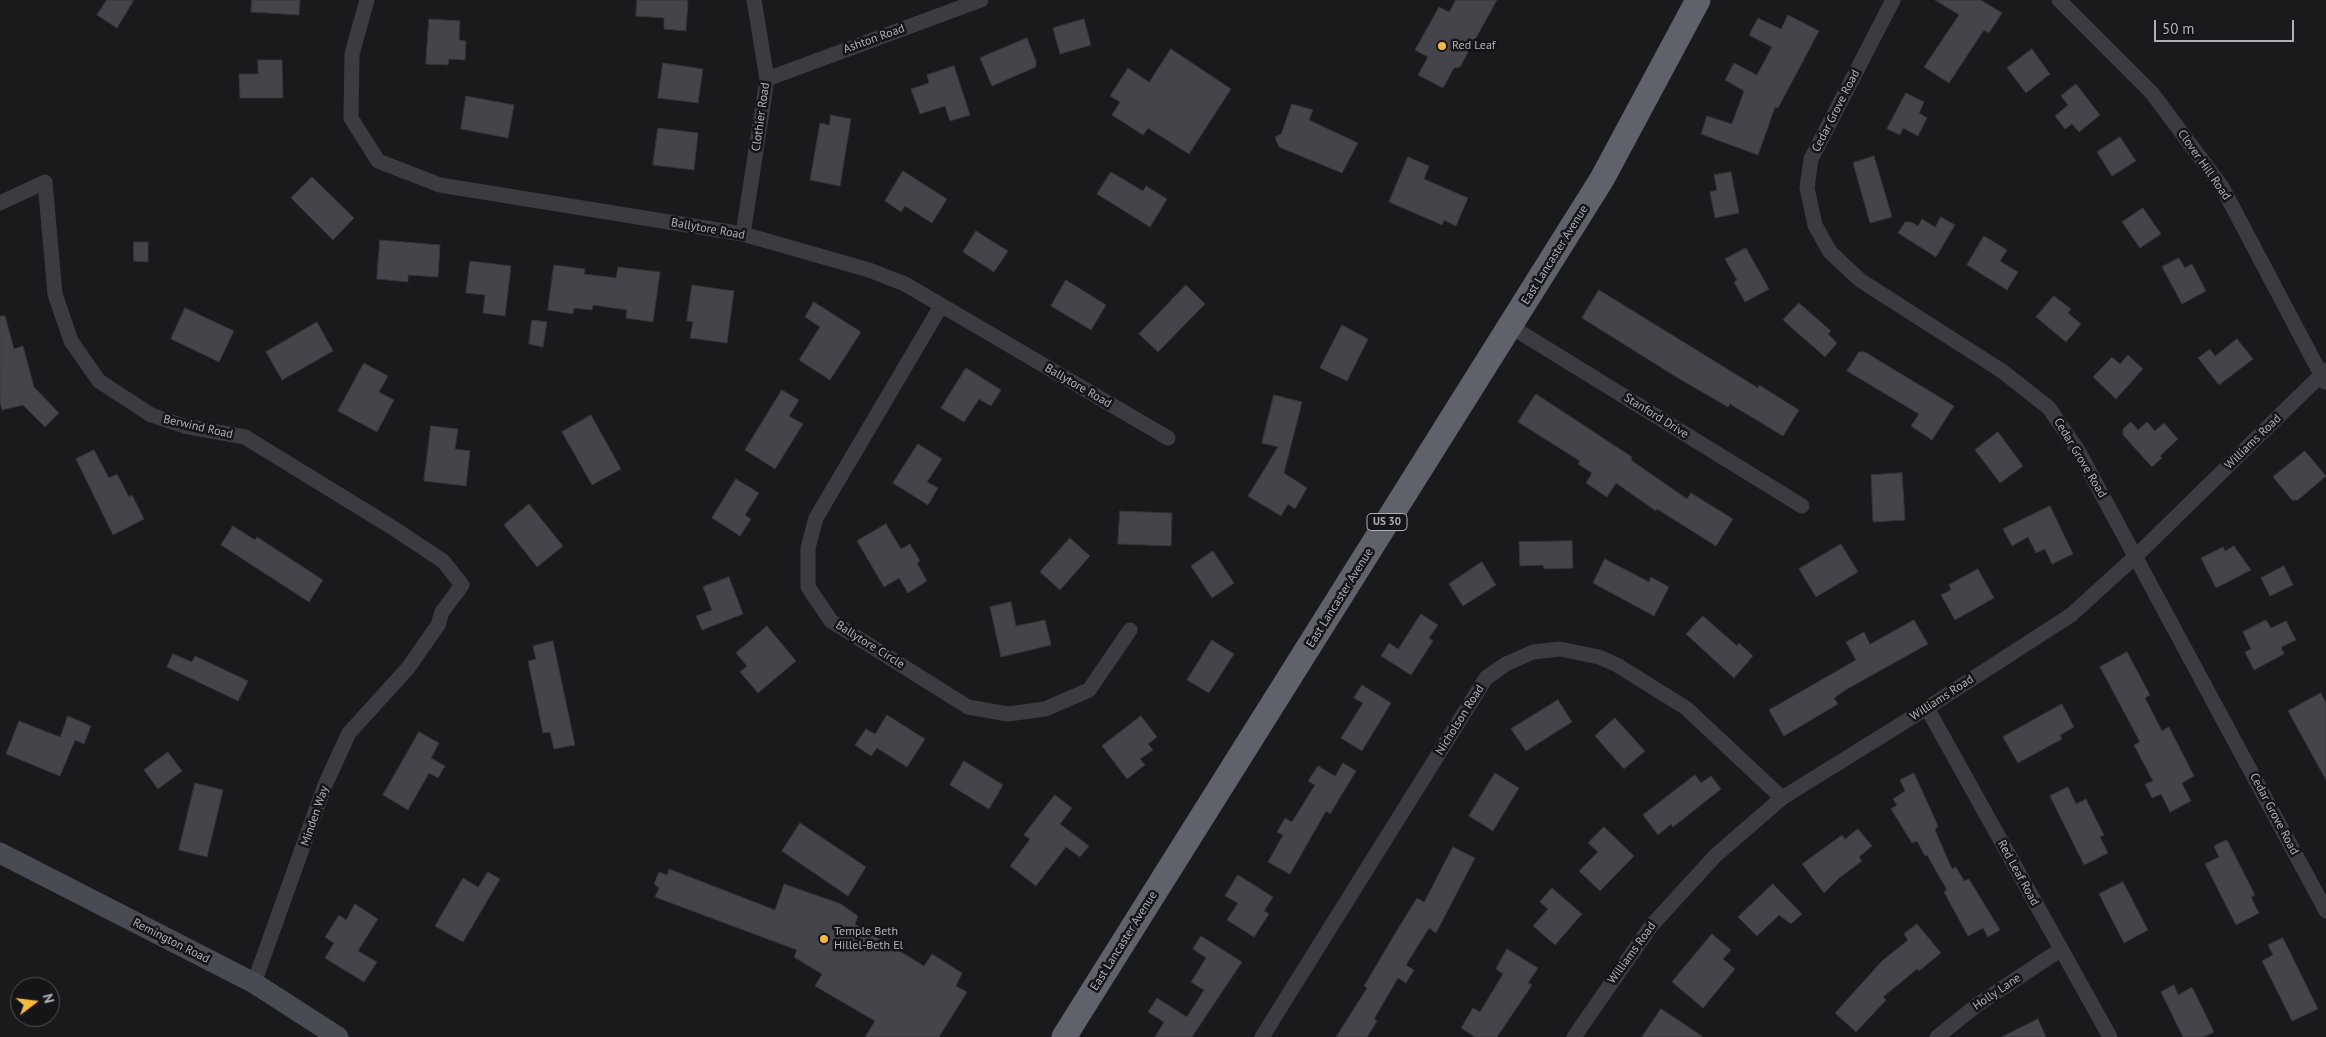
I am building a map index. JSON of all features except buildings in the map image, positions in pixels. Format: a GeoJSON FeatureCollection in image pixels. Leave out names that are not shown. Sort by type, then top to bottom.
{"type":"FeatureCollection","features":[{"type":"Feature","properties":{"kind":"highway","name":"East Lancaster Avenue"},"geometry":{"type":"LineString","coordinates":[[1064,1037],[1602,179],[1698,0]]}},
{"type":"Feature","properties":{"kind":"main road","name":"Remington Road"},"geometry":{"type":"LineString","coordinates":[[0,853],[254,983],[338,1037]]}},
{"type":"Feature","properties":{"kind":"street","name":"Ballytore Road"},"geometry":{"type":"LineString","coordinates":[[367,0],[352,54],[351,118],[378,161],[440,185],[743,234],[869,270],[905,284],[1168,438]]}},
{"type":"Feature","properties":{"kind":"street","name":"Clothier Road"},"geometry":{"type":"LineString","coordinates":[[743,234],[767,79],[754,0]]}},
{"type":"Feature","properties":{"kind":"street","name":"Ashton Road"},"geometry":{"type":"LineString","coordinates":[[767,79],[981,0]]}},
{"type":"Feature","properties":{"kind":"street","name":"Cedar Grove Road"},"geometry":{"type":"LineString","coordinates":[[1893,0],[1811,160],[1807,188],[1815,225],[1830,252],[1860,280],[2002,370],[2049,408],[2079,452],[2326,911]]}},
{"type":"Feature","properties":{"kind":"street","name":"Clover Hill Road"},"geometry":{"type":"LineString","coordinates":[[2059,0],[2152,93],[2222,187],[2324,376]]}},
{"type":"Feature","properties":{"kind":"street","name":"Berwind Road"},"geometry":{"type":"LineString","coordinates":[[0,203],[45,182],[55,294],[71,341],[99,381],[151,415],[184,426],[245,437],[390,526],[443,561],[462,585],[442,612],[438,626],[408,668]]}},
{"type":"Feature","properties":{"kind":"street","name":"Ballytore Circle"},"geometry":{"type":"LineString","coordinates":[[942,306],[816,518],[808,548],[808,587],[831,621],[968,707],[1008,714],[1045,709],[1089,690],[1130,630]]}},
{"type":"Feature","properties":{"kind":"street","name":"Stanford Drive"},"geometry":{"type":"LineString","coordinates":[[1510,326],[1802,506]]}},
{"type":"Feature","properties":{"kind":"street","name":"Williams Road"},"geometry":{"type":"LineString","coordinates":[[1574,1037],[1651,926],[1716,855],[1782,798],[1927,708],[2071,614],[2136,556],[2324,376]]}},
{"type":"Feature","properties":{"kind":"street","name":"Nicholson Road"},"geometry":{"type":"LineString","coordinates":[[1262,1037],[1486,678],[1506,664],[1533,652],[1560,649],[1581,652],[1617,665],[1686,708],[1782,798]]}},
{"type":"Feature","properties":{"kind":"street","name":"Minden Way"},"geometry":{"type":"LineString","coordinates":[[254,983],[326,785],[349,733],[408,668]]}},
{"type":"Feature","properties":{"kind":"street","name":"Red Leaf Road"},"geometry":{"type":"LineString","coordinates":[[1927,708],[2110,1037]]}},
{"type":"Feature","properties":{"kind":"street","name":"Holly Lane"},"geometry":{"type":"LineString","coordinates":[[1937,1037],[1977,1005],[2060,950]]}},
{"type":"Feature","properties":{"kind":"place","name":"Red Leaf"},"geometry":{"type":"Point","coordinates":[1442,46]}},
{"type":"Feature","properties":{"kind":"place","name":"Temple Beth Hillel-Beth El"},"geometry":{"type":"Point","coordinates":[824,939]}}]}
